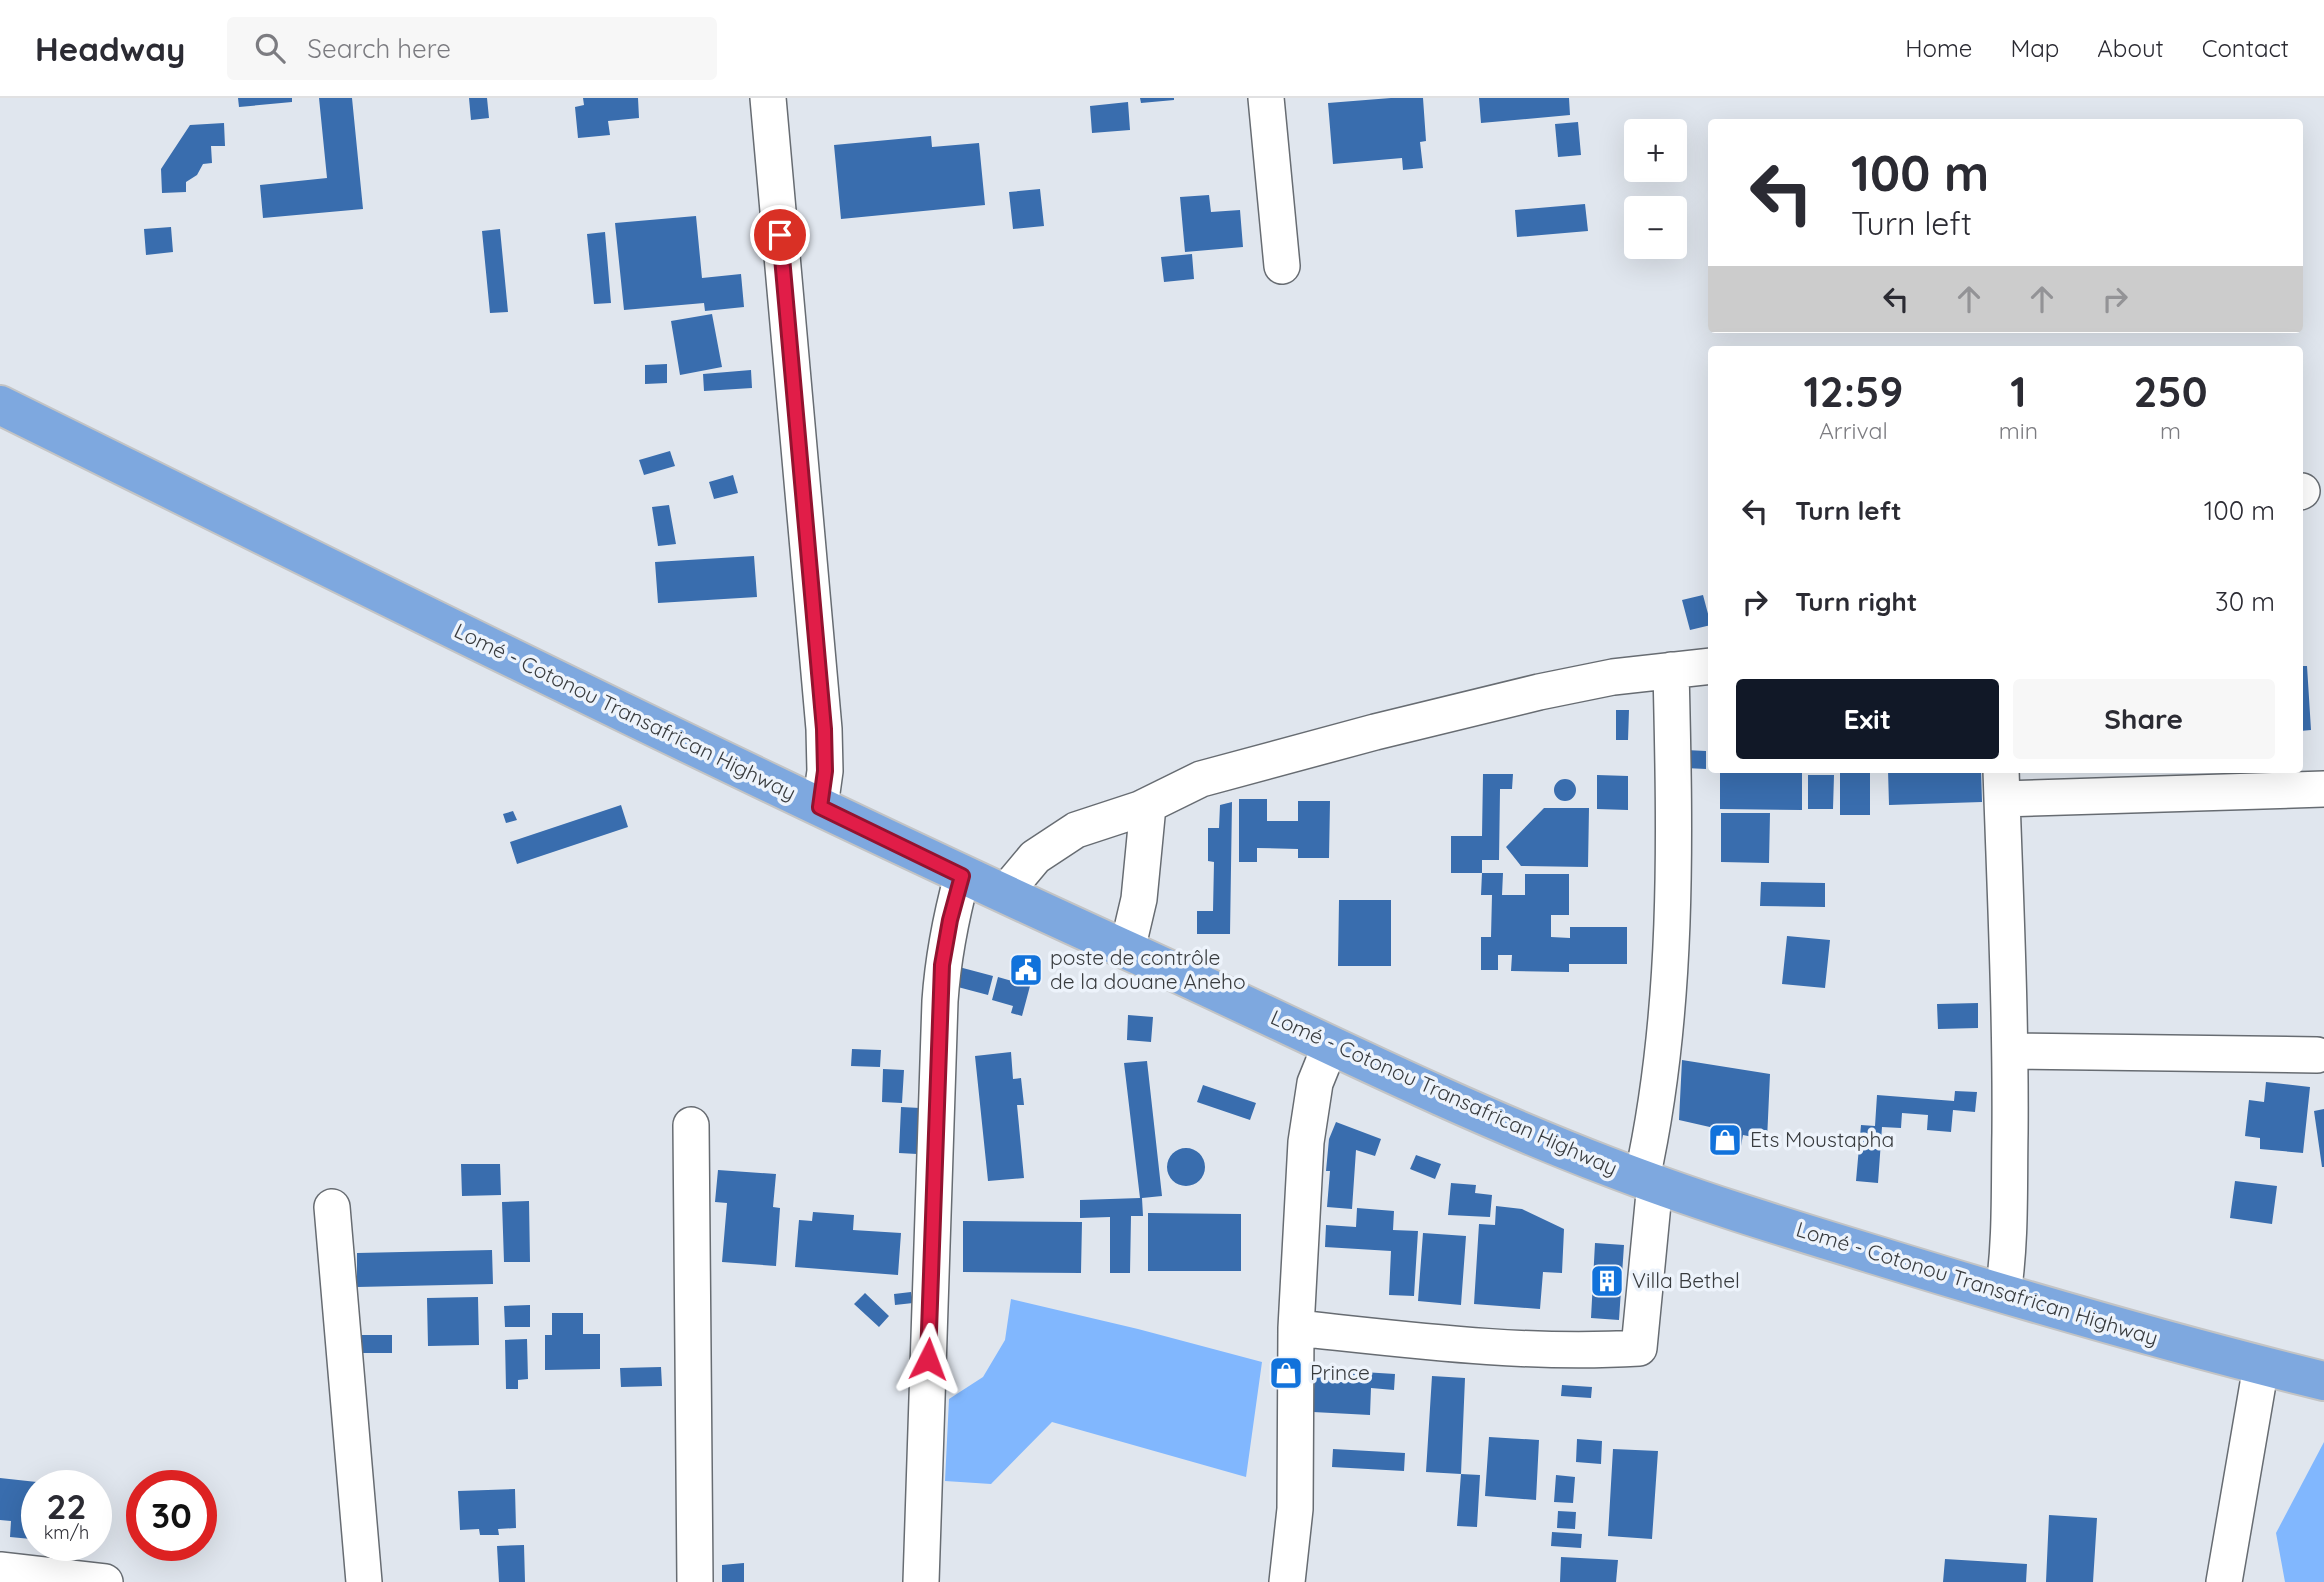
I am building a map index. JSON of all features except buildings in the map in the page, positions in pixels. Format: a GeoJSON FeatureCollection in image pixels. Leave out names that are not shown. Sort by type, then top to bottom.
{"type":"FeatureCollection","features":[{"type":"Feature","properties":{"kind":"highway","name":"Lomé - Cotonou Transafrican Highway"},"geometry":{"type":"LineString","coordinates":[[0,405],[962,876],[1128,950],[1330,1046],[1528,1133],[1648,1181],[1804,1233],[2003,1294],[2324,1381]]}},
{"type":"Feature","properties":{"kind":"street"},"geometry":{"type":"LineString","coordinates":[[768,98],[824,729],[825,771],[820,807]]}},
{"type":"Feature","properties":{"kind":"street"},"geometry":{"type":"LineString","coordinates":[[1266,98],[1282,266]]}},
{"type":"Feature","properties":{"kind":"street"},"geometry":{"type":"LineString","coordinates":[[1004,894],[1035,857],[1076,830],[1149,806],[1201,779],[1375,732],[1551,689],[1613,677],[1708,666]]}},
{"type":"Feature","properties":{"kind":"street"},"geometry":{"type":"LineString","coordinates":[[1296,1328],[1442,1344],[1557,1351],[1639,1348],[1648,1181],[1672,961],[1671,670]]}},
{"type":"Feature","properties":{"kind":"street"},"geometry":{"type":"LineString","coordinates":[[2003,1294],[2007,1269],[2009,1211],[2011,1051],[2002,785],[2324,789]]}},
{"type":"Feature","properties":{"kind":"street"},"geometry":{"type":"LineString","coordinates":[[1128,950],[1139,899],[1149,806]]}},
{"type":"Feature","properties":{"kind":"street"},"geometry":{"type":"LineString","coordinates":[[920,1582],[941,977],[950,920],[962,876]]}},
{"type":"Feature","properties":{"kind":"street"},"geometry":{"type":"LineString","coordinates":[[1287,1582],[1295,1509],[1296,1328],[1309,1115],[1315,1083],[1330,1046]]}},
{"type":"Feature","properties":{"kind":"street"},"geometry":{"type":"LineString","coordinates":[[2011,1051],[2318,1055]]}},
{"type":"Feature","properties":{"kind":"street"},"geometry":{"type":"LineString","coordinates":[[691,1125],[695,1582]]}},
{"type":"Feature","properties":{"kind":"street"},"geometry":{"type":"LineString","coordinates":[[332,1207],[364,1582]]}},
{"type":"Feature","properties":{"kind":"street"},"geometry":{"type":"LineString","coordinates":[[2224,1582],[2261,1366]]}},
{"type":"Feature","properties":{"kind":"street"},"geometry":{"type":"LineString","coordinates":[[0,1570],[105,1582]]}},
{"type":"Feature","properties":{"kind":"shaded area"},"geometry":{"type":"Polygon","coordinates":[[[1011,1299],[1262,1362],[1246,1477],[1052,1422],[991,1484],[945,1481],[949,1399],[983,1377],[1005,1340],[1011,1299]]]}},
{"type":"Feature","properties":{"kind":"shaded area"},"geometry":{"type":"Polygon","coordinates":[[[2324,1442],[2324,1582],[2285,1582],[2276,1533],[2324,1442]]]}},
{"type":"Feature","properties":{"kind":"place","name":"poste de contrôle de la douane Aneho"},"geometry":{"type":"Point","coordinates":[1026,970]}},
{"type":"Feature","properties":{"kind":"place","name":"Ets Moustapha"},"geometry":{"type":"Point","coordinates":[1725,1140]}},
{"type":"Feature","properties":{"kind":"place","name":"Villa Bethel"},"geometry":{"type":"Point","coordinates":[1607,1281]}},
{"type":"Feature","properties":{"kind":"place","name":"Prince"},"geometry":{"type":"Point","coordinates":[1286,1373]}},
{"type":"Feature","properties":{"kind":"route"},"geometry":{"type":"LineString","coordinates":[[780,235],[824,729],[825,771],[820,807],[962,876],[942,965],[928,1359]]}}]}
